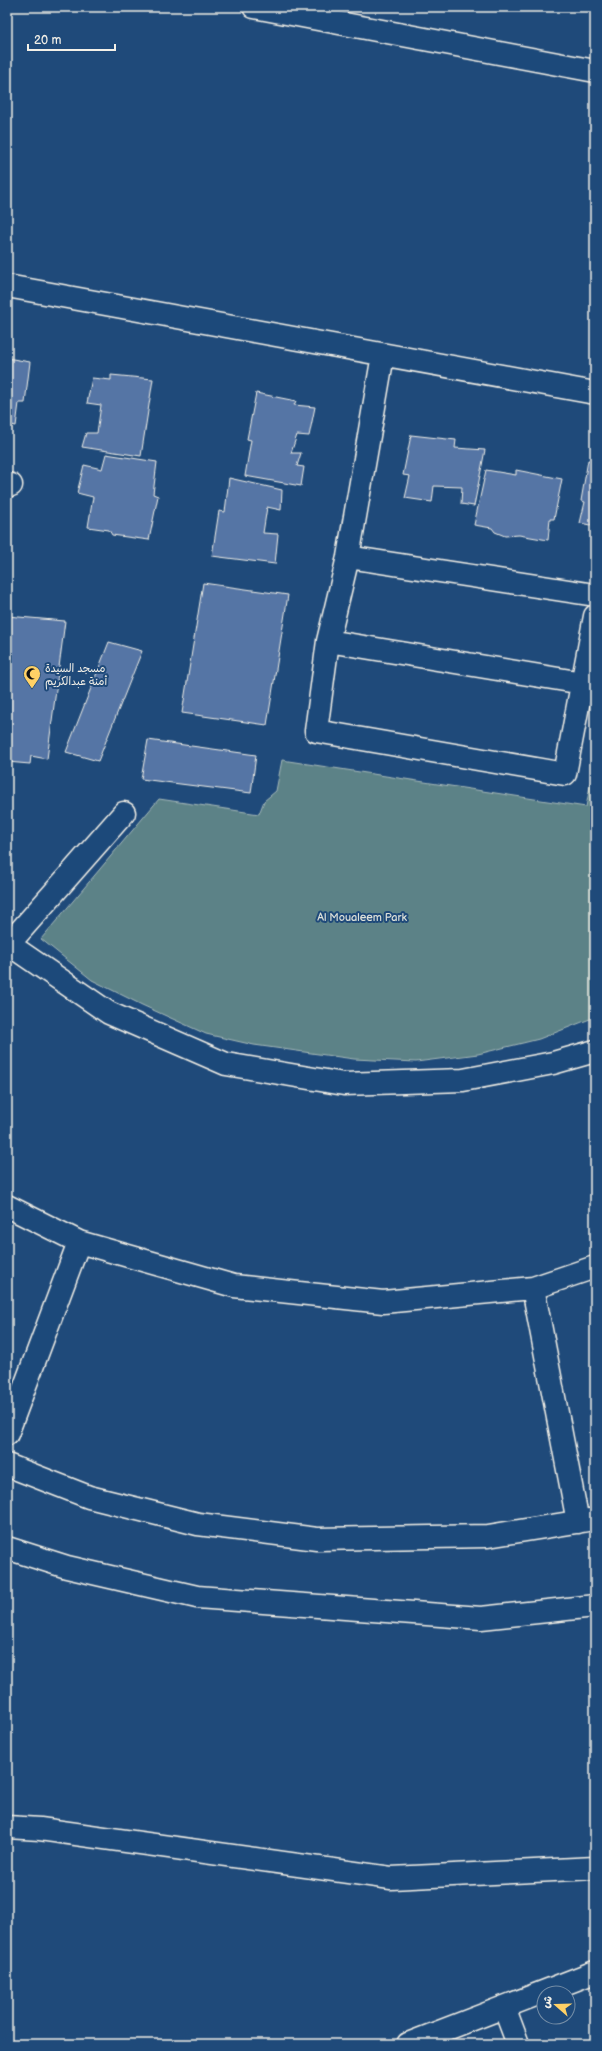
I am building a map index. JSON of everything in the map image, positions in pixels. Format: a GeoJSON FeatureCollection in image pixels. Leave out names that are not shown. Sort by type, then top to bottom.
{"type":"FeatureCollection","features":[{"type":"Feature","properties":{"kind":"street"},"geometry":{"type":"LineString","coordinates":[[254,7],[322,13],[595,71]]}},
{"type":"Feature","properties":{"kind":"street"},"geometry":{"type":"LineString","coordinates":[[7,286],[595,393]]}},
{"type":"Feature","properties":{"kind":"street"},"geometry":{"type":"LineString","coordinates":[[383,355],[348,557],[328,641],[316,731],[565,774],[589,684],[595,616]]}},
{"type":"Feature","properties":{"kind":"street"},"geometry":{"type":"LineString","coordinates":[[348,557],[595,595]]}},
{"type":"Feature","properties":{"kind":"street"},"geometry":{"type":"LineString","coordinates":[[328,641],[589,684]]}},
{"type":"Feature","properties":{"kind":"street"},"geometry":{"type":"LineString","coordinates":[[124,813],[7,944],[109,1013],[226,1064],[344,1084],[463,1080],[553,1063],[595,1051]]}},
{"type":"Feature","properties":{"kind":"street"},"geometry":{"type":"LineString","coordinates":[[7,1206],[79,1242],[234,1286],[383,1302],[533,1288],[595,1267]]}},
{"type":"Feature","properties":{"kind":"street"},"geometry":{"type":"LineString","coordinates":[[7,1434],[79,1242]]}},
{"type":"Feature","properties":{"kind":"street"},"geometry":{"type":"LineString","coordinates":[[7,1465],[89,1497],[198,1524],[317,1539],[488,1536],[586,1521],[533,1288]]}},
{"type":"Feature","properties":{"kind":"street"},"geometry":{"type":"LineString","coordinates":[[7,1548],[67,1567],[197,1597],[481,1618],[595,1606]]}},
{"type":"Feature","properties":{"kind":"street"},"geometry":{"type":"LineString","coordinates":[[7,1827],[40,1829],[391,1878],[595,1868]]}},
{"type":"Feature","properties":{"kind":"street"},"geometry":{"type":"LineString","coordinates":[[408,2044],[595,1972]]}},
{"type":"Feature","properties":{"kind":"street"},"geometry":{"type":"LineString","coordinates":[[504,2007],[518,2044]]}},
{"type":"Feature","properties":{"kind":"green space","name":"Al Moualeem Park"},"geometry":{"type":"Polygon","coordinates":[[[282,760],[586,807],[595,760],[595,1017],[539,1039],[478,1054],[416,1062],[354,1059],[254,1045],[206,1034],[142,1005],[92,980],[41,939],[159,799],[259,814],[264,801],[276,791],[282,760]]]}},
{"type":"Feature","properties":{"kind":"building"},"geometry":{"type":"Polygon","coordinates":[[[7,358],[30,362],[25,403],[19,403],[16,426],[7,424],[7,358]]]}},
{"type":"Feature","properties":{"kind":"building"},"geometry":{"type":"Polygon","coordinates":[[[111,375],[153,379],[141,456],[82,447],[86,433],[97,433],[101,405],[87,403],[92,378],[111,380],[111,375]]]}},
{"type":"Feature","properties":{"kind":"building"},"geometry":{"type":"Polygon","coordinates":[[[256,393],[296,401],[294,405],[315,407],[309,436],[297,435],[291,453],[301,453],[297,466],[304,467],[301,486],[245,476],[251,440],[247,439],[256,393]]]}},
{"type":"Feature","properties":{"kind":"building"},"geometry":{"type":"Polygon","coordinates":[[[411,435],[456,440],[455,448],[485,450],[474,506],[461,504],[462,487],[434,486],[432,502],[405,498],[410,476],[403,475],[411,435]]]}},
{"type":"Feature","properties":{"kind":"building"},"geometry":{"type":"Polygon","coordinates":[[[106,454],[157,462],[153,494],[158,496],[149,540],[112,535],[109,530],[88,527],[93,497],[77,493],[84,465],[102,469],[106,454]]]}},
{"type":"Feature","properties":{"kind":"building"},"geometry":{"type":"Polygon","coordinates":[[[588,460],[595,461],[595,526],[580,523],[585,502],[581,501],[588,460]]]}},
{"type":"Feature","properties":{"kind":"building"},"geometry":{"type":"Polygon","coordinates":[[[486,470],[516,475],[516,470],[562,479],[554,519],[550,519],[548,540],[519,535],[505,536],[495,532],[492,528],[474,525],[486,470]]]}},
{"type":"Feature","properties":{"kind":"building"},"geometry":{"type":"Polygon","coordinates":[[[229,478],[282,490],[281,510],[267,507],[263,533],[278,534],[275,564],[212,556],[219,511],[225,512],[229,478]]]}},
{"type":"Feature","properties":{"kind":"building"},"geometry":{"type":"Polygon","coordinates":[[[203,583],[288,595],[267,725],[182,713],[203,583]]]}},
{"type":"Feature","properties":{"kind":"building","name":"مسجد السيدة أمنة عبدالكريم"},"geometry":{"type":"Polygon","coordinates":[[[7,616],[65,621],[47,759],[31,756],[30,764],[7,762],[7,616]]]}},
{"type":"Feature","properties":{"kind":"building"},"geometry":{"type":"Polygon","coordinates":[[[109,642],[142,651],[98,761],[66,752],[109,642]]]}},
{"type":"Feature","properties":{"kind":"building"},"geometry":{"type":"Polygon","coordinates":[[[148,740],[256,755],[251,793],[141,779],[148,740]]]}},
{"type":"Feature","properties":{"kind":"place","name":"مسجد السيدة أمنة عبدالكريم"},"geometry":{"type":"Point","coordinates":[32,689]}}]}
